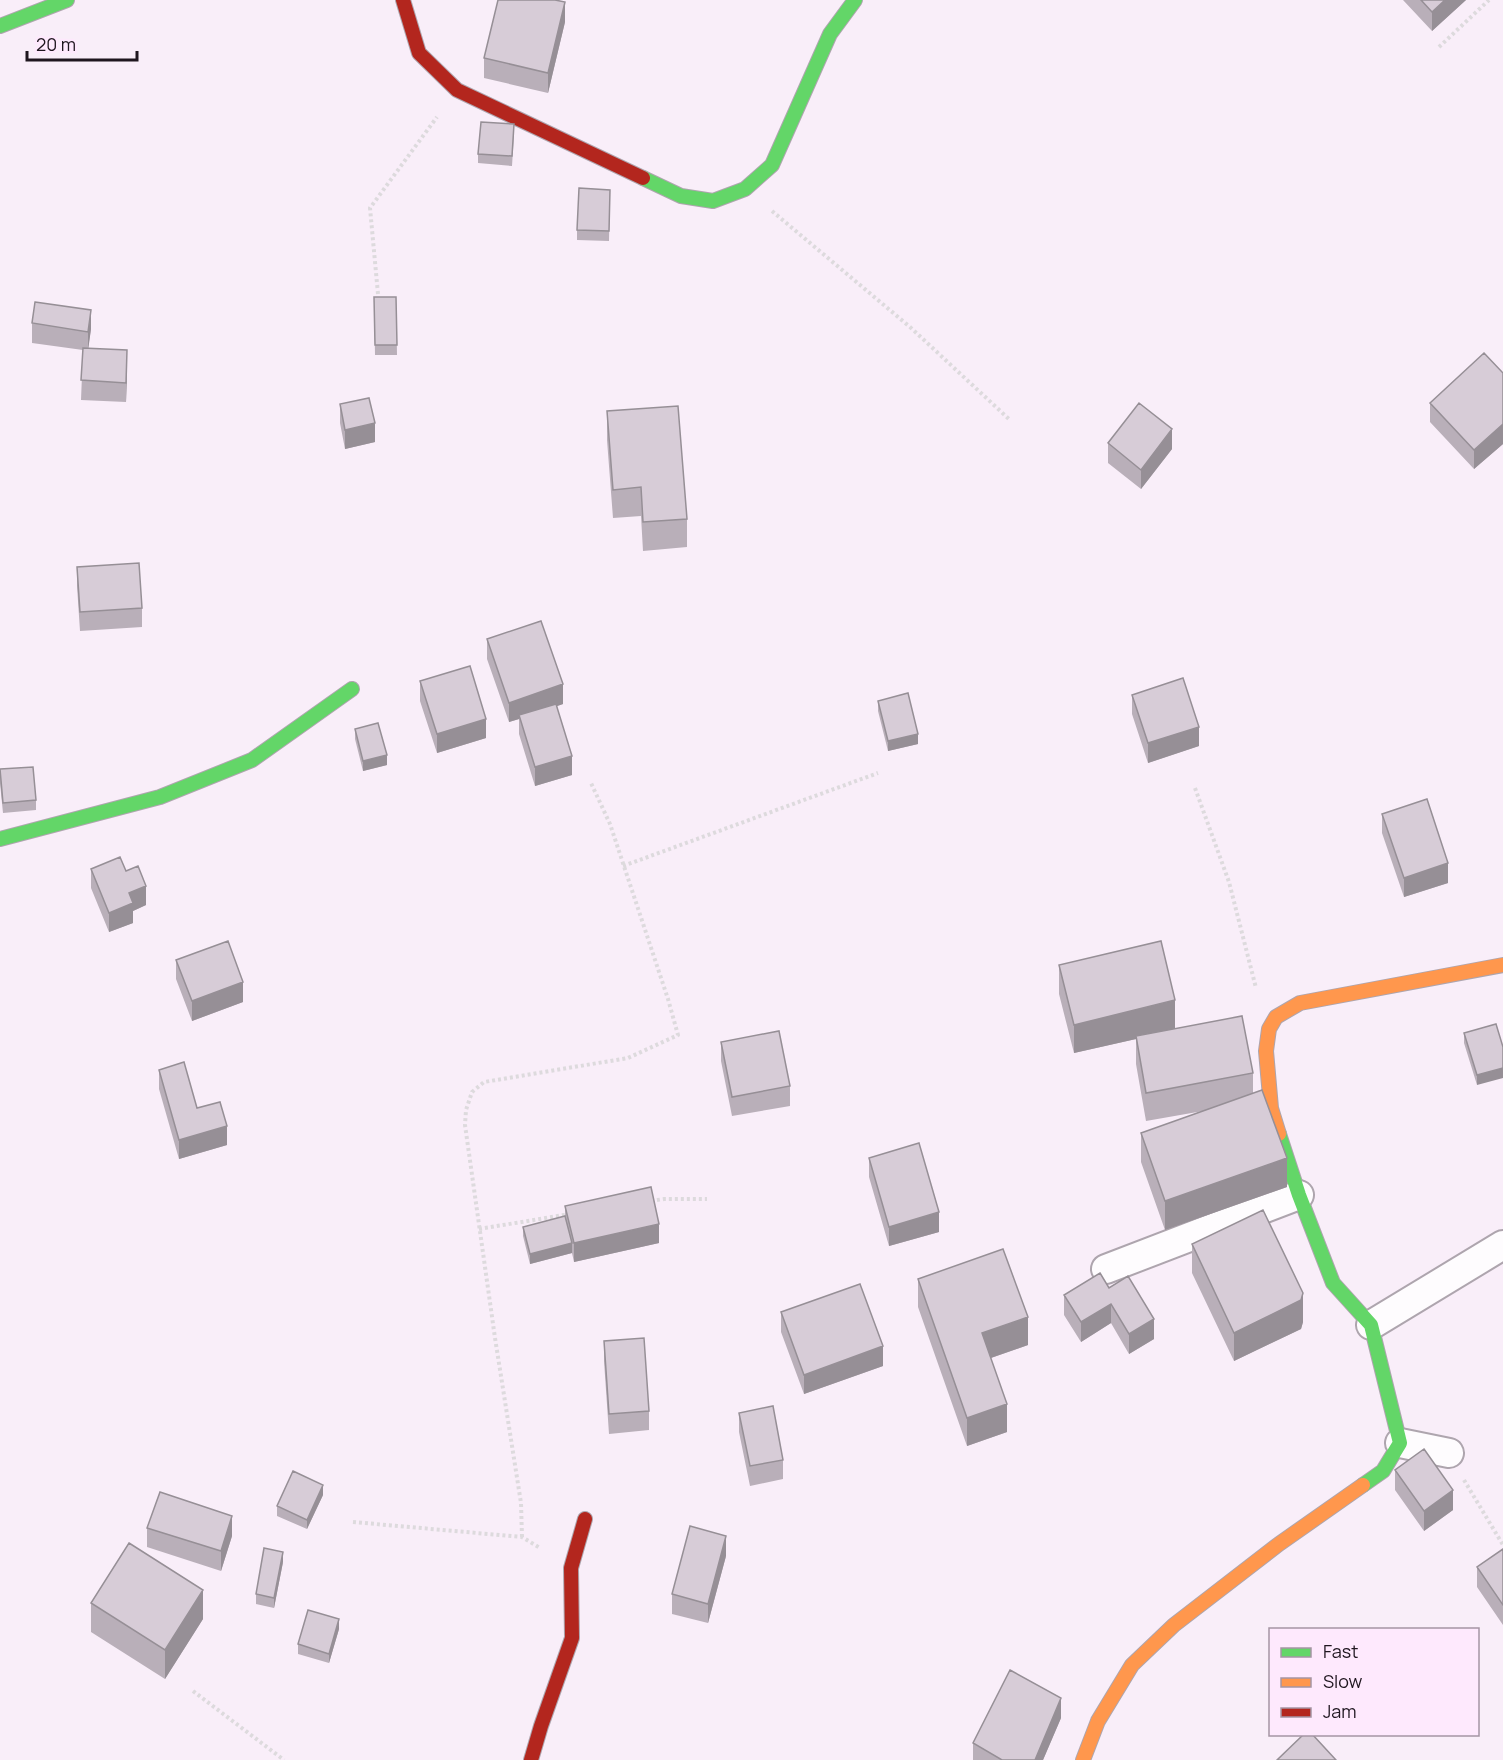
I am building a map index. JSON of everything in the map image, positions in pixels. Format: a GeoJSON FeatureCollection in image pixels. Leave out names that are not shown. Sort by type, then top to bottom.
{"type":"FeatureCollection","features":[{"type":"Feature","properties":{"kind":"street"},"geometry":{"type":"LineString","coordinates":[[0,26],[67,0]]}},
{"type":"Feature","properties":{"kind":"street"},"geometry":{"type":"LineString","coordinates":[[404,0],[419,53],[457,90],[681,196],[713,201],[745,189],[771,165],[830,34],[855,0]]}},
{"type":"Feature","properties":{"kind":"street"},"geometry":{"type":"LineString","coordinates":[[0,839],[160,797],[252,760],[352,689]]}},
{"type":"Feature","properties":{"kind":"street"},"geometry":{"type":"LineString","coordinates":[[1083,1760],[1098,1721],[1132,1665],[1174,1625],[1279,1544],[1383,1471],[1400,1443],[1371,1325],[1333,1283],[1299,1195],[1271,1108],[1266,1051],[1269,1029],[1276,1017],[1300,1003],[1503,965]]}},
{"type":"Feature","properties":{"kind":"street"},"geometry":{"type":"LineString","coordinates":[[1106,1269],[1299,1195]]}},
{"type":"Feature","properties":{"kind":"street"},"geometry":{"type":"LineString","coordinates":[[1371,1325],[1503,1245]]}},
{"type":"Feature","properties":{"kind":"street"},"geometry":{"type":"LineString","coordinates":[[1400,1443],[1449,1453]]}},
{"type":"Feature","properties":{"kind":"street"},"geometry":{"type":"LineString","coordinates":[[531,1760],[572,1638],[571,1568],[585,1519]]}},
{"type":"Feature","properties":{"kind":"path"},"geometry":{"type":"LineString","coordinates":[[1439,47],[1489,0]]}},
{"type":"Feature","properties":{"kind":"path"},"geometry":{"type":"LineString","coordinates":[[378,294],[370,208],[457,90]]}},
{"type":"Feature","properties":{"kind":"path"},"geometry":{"type":"LineString","coordinates":[[745,189],[910,327],[1010,420]]}},
{"type":"Feature","properties":{"kind":"path"},"geometry":{"type":"LineString","coordinates":[[623,866],[878,773]]}},
{"type":"Feature","properties":{"kind":"path"},"geometry":{"type":"LineString","coordinates":[[522,1537],[521,1503],[465,1125],[466,1110],[472,1092],[484,1082],[628,1058],[678,1035],[610,824],[591,783]]}},
{"type":"Feature","properties":{"kind":"path"},"geometry":{"type":"LineString","coordinates":[[1195,788],[1229,882],[1250,968],[1269,1029]]}},
{"type":"Feature","properties":{"kind":"path"},"geometry":{"type":"LineString","coordinates":[[641,1203],[664,1199],[707,1199]]}},
{"type":"Feature","properties":{"kind":"path"},"geometry":{"type":"LineString","coordinates":[[480,1229],[572,1214]]}},
{"type":"Feature","properties":{"kind":"path"},"geometry":{"type":"LineString","coordinates":[[1449,1453],[1503,1545]]}},
{"type":"Feature","properties":{"kind":"path"},"geometry":{"type":"LineString","coordinates":[[353,1522],[522,1537],[571,1568]]}},
{"type":"Feature","properties":{"kind":"path"},"geometry":{"type":"LineString","coordinates":[[193,1691],[284,1760]]}},
{"type":"Feature","properties":{"kind":"building"},"geometry":{"type":"Polygon","coordinates":[[[498,0],[565,2],[548,73],[484,58],[498,0]]]}},
{"type":"Feature","properties":{"kind":"building"},"geometry":{"type":"Polygon","coordinates":[[[1421,0],[1445,0],[1432,12],[1421,0]]]}},
{"type":"Feature","properties":{"kind":"building"},"geometry":{"type":"Polygon","coordinates":[[[481,122],[514,124],[512,156],[478,154],[481,122]]]}},
{"type":"Feature","properties":{"kind":"building"},"geometry":{"type":"Polygon","coordinates":[[[579,188],[610,190],[609,231],[577,230],[579,188]]]}},
{"type":"Feature","properties":{"kind":"building"},"geometry":{"type":"Polygon","coordinates":[[[374,297],[396,297],[397,345],[375,345],[374,297]]]}},
{"type":"Feature","properties":{"kind":"building"},"geometry":{"type":"Polygon","coordinates":[[[35,302],[91,310],[88,332],[32,323],[35,302]]]}},
{"type":"Feature","properties":{"kind":"building"},"geometry":{"type":"Polygon","coordinates":[[[83,348],[127,350],[126,383],[81,380],[83,348]]]}},
{"type":"Feature","properties":{"kind":"building"},"geometry":{"type":"Polygon","coordinates":[[[1484,353],[1503,373],[1503,424],[1474,450],[1430,403],[1484,353]]]}},
{"type":"Feature","properties":{"kind":"building"},"geometry":{"type":"Polygon","coordinates":[[[369,398],[375,423],[345,430],[340,404],[369,398]]]}},
{"type":"Feature","properties":{"kind":"building"},"geometry":{"type":"Polygon","coordinates":[[[1139,403],[1172,429],[1141,470],[1108,443],[1139,403]]]}},
{"type":"Feature","properties":{"kind":"building"},"geometry":{"type":"Polygon","coordinates":[[[678,406],[687,519],[643,522],[641,487],[613,490],[607,411],[678,406]]]}},
{"type":"Feature","properties":{"kind":"building"},"geometry":{"type":"Polygon","coordinates":[[[139,563],[142,608],[80,612],[77,567],[139,563]]]}},
{"type":"Feature","properties":{"kind":"building"},"geometry":{"type":"Polygon","coordinates":[[[541,621],[563,684],[509,703],[487,639],[541,621]]]}},
{"type":"Feature","properties":{"kind":"building"},"geometry":{"type":"Polygon","coordinates":[[[470,666],[486,719],[437,734],[420,681],[470,666]]]}},
{"type":"Feature","properties":{"kind":"building"},"geometry":{"type":"Polygon","coordinates":[[[1183,678],[1199,727],[1148,743],[1132,695],[1183,678]]]}},
{"type":"Feature","properties":{"kind":"building"},"geometry":{"type":"Polygon","coordinates":[[[908,693],[918,734],[888,741],[878,701],[908,693]]]}},
{"type":"Feature","properties":{"kind":"building"},"geometry":{"type":"Polygon","coordinates":[[[556,704],[572,756],[535,767],[519,715],[556,704]]]}},
{"type":"Feature","properties":{"kind":"building"},"geometry":{"type":"Polygon","coordinates":[[[378,723],[387,755],[363,761],[355,729],[378,723]]]}},
{"type":"Feature","properties":{"kind":"building"},"geometry":{"type":"Polygon","coordinates":[[[33,767],[36,800],[3,803],[0,769],[33,767]]]}},
{"type":"Feature","properties":{"kind":"building"},"geometry":{"type":"Polygon","coordinates":[[[1427,799],[1448,863],[1404,878],[1382,814],[1427,799]]]}},
{"type":"Feature","properties":{"kind":"building"},"geometry":{"type":"Polygon","coordinates":[[[120,857],[126,871],[138,866],[146,886],[129,893],[133,903],[109,913],[91,869],[120,857]]]}},
{"type":"Feature","properties":{"kind":"building"},"geometry":{"type":"Polygon","coordinates":[[[228,941],[243,982],[192,1001],[176,960],[228,941]]]}},
{"type":"Feature","properties":{"kind":"building"},"geometry":{"type":"Polygon","coordinates":[[[1161,941],[1175,1000],[1074,1025],[1059,965],[1161,941]]]}},
{"type":"Feature","properties":{"kind":"building"},"geometry":{"type":"Polygon","coordinates":[[[1242,1016],[1253,1073],[1146,1093],[1136,1036],[1242,1016]]]}},
{"type":"Feature","properties":{"kind":"building"},"geometry":{"type":"Polygon","coordinates":[[[1496,1024],[1503,1047],[1503,1068],[1477,1075],[1464,1033],[1496,1024]]]}},
{"type":"Feature","properties":{"kind":"building"},"geometry":{"type":"Polygon","coordinates":[[[779,1031],[790,1086],[732,1097],[721,1042],[779,1031]]]}},
{"type":"Feature","properties":{"kind":"building"},"geometry":{"type":"Polygon","coordinates":[[[184,1062],[197,1108],[220,1102],[227,1126],[179,1140],[159,1070],[184,1062]]]}},
{"type":"Feature","properties":{"kind":"building"},"geometry":{"type":"Polygon","coordinates":[[[1262,1090],[1287,1158],[1165,1201],[1141,1133],[1262,1090]]]}},
{"type":"Feature","properties":{"kind":"building"},"geometry":{"type":"Polygon","coordinates":[[[919,1143],[939,1212],[889,1227],[869,1158],[919,1143]]]}},
{"type":"Feature","properties":{"kind":"building"},"geometry":{"type":"Polygon","coordinates":[[[651,1187],[659,1224],[574,1243],[565,1206],[651,1187]]]}},
{"type":"Feature","properties":{"kind":"building"},"geometry":{"type":"Polygon","coordinates":[[[1263,1210],[1303,1293],[1301,1300],[1234,1333],[1192,1244],[1263,1210]]]}},
{"type":"Feature","properties":{"kind":"building"},"geometry":{"type":"Polygon","coordinates":[[[565,1216],[572,1243],[530,1254],[523,1227],[565,1216]]]}},
{"type":"Feature","properties":{"kind":"building"},"geometry":{"type":"Polygon","coordinates":[[[1003,1249],[1028,1317],[982,1333],[1007,1404],[967,1418],[918,1279],[1003,1249]]]}},
{"type":"Feature","properties":{"kind":"building"},"geometry":{"type":"Polygon","coordinates":[[[1100,1273],[1109,1288],[1128,1276],[1154,1319],[1129,1334],[1111,1304],[1081,1322],[1064,1295],[1100,1273]]]}},
{"type":"Feature","properties":{"kind":"building"},"geometry":{"type":"Polygon","coordinates":[[[860,1284],[883,1346],[804,1375],[781,1312],[860,1284]]]}},
{"type":"Feature","properties":{"kind":"building"},"geometry":{"type":"Polygon","coordinates":[[[644,1338],[649,1411],[609,1414],[604,1341],[644,1338]]]}},
{"type":"Feature","properties":{"kind":"building"},"geometry":{"type":"Polygon","coordinates":[[[773,1406],[783,1460],[750,1466],[739,1413],[773,1406]]]}},
{"type":"Feature","properties":{"kind":"building"},"geometry":{"type":"Polygon","coordinates":[[[1424,1449],[1453,1490],[1424,1511],[1395,1470],[1424,1449]]]}},
{"type":"Feature","properties":{"kind":"building"},"geometry":{"type":"Polygon","coordinates":[[[293,1471],[323,1485],[307,1520],[277,1506],[293,1471]]]}},
{"type":"Feature","properties":{"kind":"building"},"geometry":{"type":"Polygon","coordinates":[[[160,1492],[232,1516],[221,1551],[147,1528],[160,1492]]]}},
{"type":"Feature","properties":{"kind":"building"},"geometry":{"type":"Polygon","coordinates":[[[690,1526],[726,1536],[708,1604],[672,1594],[690,1526]]]}},
{"type":"Feature","properties":{"kind":"building"},"geometry":{"type":"Polygon","coordinates":[[[129,1543],[203,1590],[165,1650],[91,1603],[129,1543]]]}},
{"type":"Feature","properties":{"kind":"building"},"geometry":{"type":"Polygon","coordinates":[[[264,1548],[283,1552],[274,1598],[256,1594],[264,1548]]]}},
{"type":"Feature","properties":{"kind":"building"},"geometry":{"type":"Polygon","coordinates":[[[1503,1549],[1503,1605],[1477,1567],[1503,1549]]]}},
{"type":"Feature","properties":{"kind":"building"},"geometry":{"type":"Polygon","coordinates":[[[308,1610],[339,1619],[329,1654],[298,1644],[308,1610]]]}},
{"type":"Feature","properties":{"kind":"building"},"geometry":{"type":"Polygon","coordinates":[[[1010,1670],[1061,1698],[1035,1760],[1002,1760],[973,1743],[1010,1670]]]}},
{"type":"Feature","properties":{"kind":"building"},"geometry":{"type":"Polygon","coordinates":[[[1302,1736],[1314,1736],[1336,1760],[1277,1760],[1302,1736]]]}},
{"type":"Feature","properties":{"kind":"traffic: fast"},"geometry":{"type":"LineString","coordinates":[[0,26],[67,0]]}},
{"type":"Feature","properties":{"kind":"traffic: fast"},"geometry":{"type":"LineString","coordinates":[[643,178],[681,196],[713,201],[745,189],[772,165],[830,34],[855,0]]}},
{"type":"Feature","properties":{"kind":"traffic: fast"},"geometry":{"type":"LineString","coordinates":[[0,839],[160,797],[252,760],[352,689]]}},
{"type":"Feature","properties":{"kind":"traffic: fast"},"geometry":{"type":"LineString","coordinates":[[1279,1134],[1299,1195],[1333,1283],[1371,1325],[1400,1443],[1383,1471],[1363,1485]]}},
{"type":"Feature","properties":{"kind":"traffic: slow"},"geometry":{"type":"LineString","coordinates":[[1279,1134],[1271,1108],[1266,1051],[1269,1029],[1276,1017],[1300,1003],[1503,965]]}},
{"type":"Feature","properties":{"kind":"traffic: slow"},"geometry":{"type":"LineString","coordinates":[[1083,1760],[1098,1721],[1132,1665],[1174,1625],[1279,1544],[1363,1485]]}},
{"type":"Feature","properties":{"kind":"traffic: jam"},"geometry":{"type":"LineString","coordinates":[[403,0],[419,53],[457,90],[643,178]]}},
{"type":"Feature","properties":{"kind":"traffic: jam"},"geometry":{"type":"LineString","coordinates":[[531,1760],[572,1638],[571,1568],[585,1519]]}}]}
